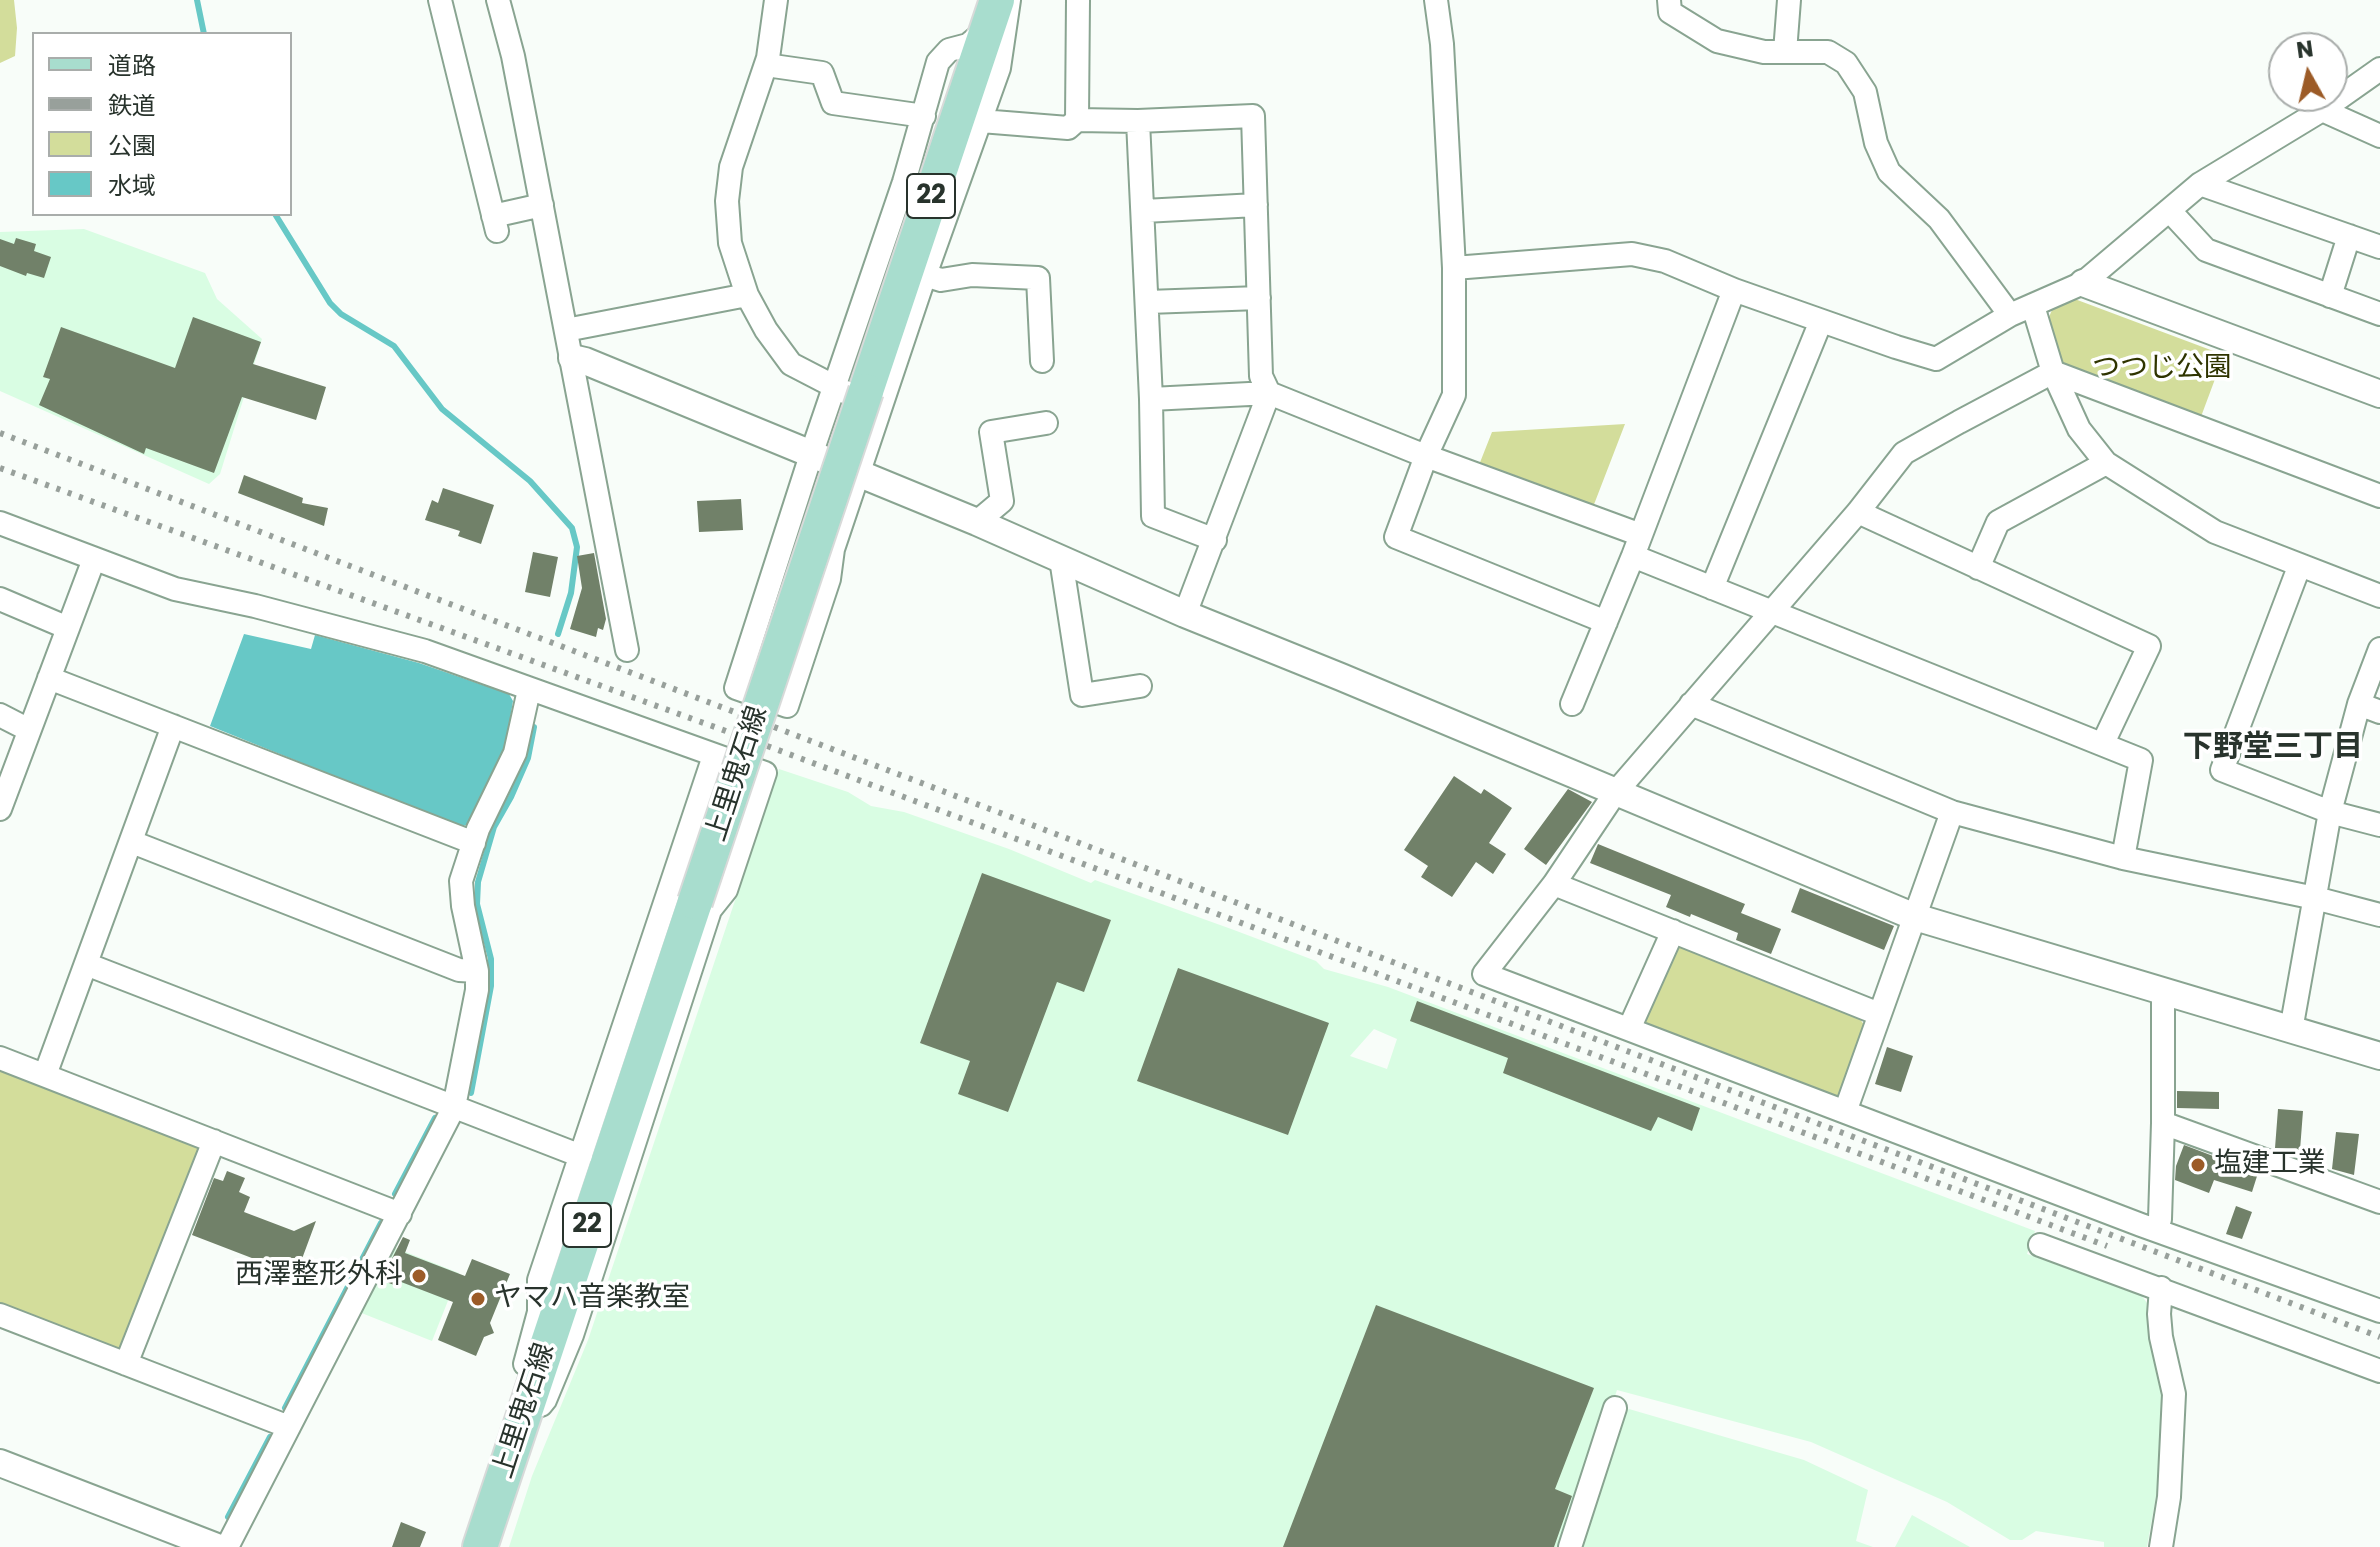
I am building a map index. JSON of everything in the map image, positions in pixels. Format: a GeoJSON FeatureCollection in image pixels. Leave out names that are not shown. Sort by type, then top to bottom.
{"type":"FeatureCollection","features":[{"type":"Feature","properties":{"kind":"main road","name":"上里鬼石線"},"geometry":{"type":"LineString","coordinates":[[480,1547],[861,395],[992,15]]}},
{"type":"Feature","properties":{"kind":"street"},"geometry":{"type":"LineString","coordinates":[[440,0],[495,223],[542,205]]}},
{"type":"Feature","properties":{"kind":"street"},"geometry":{"type":"LineString","coordinates":[[498,0],[513,56],[627,650]]}},
{"type":"Feature","properties":{"kind":"street"},"geometry":{"type":"LineString","coordinates":[[776,0],[766,65],[731,167],[727,201],[730,243],[747,295],[766,330],[791,364],[861,395]]}},
{"type":"Feature","properties":{"kind":"street"},"geometry":{"type":"LineString","coordinates":[[992,15],[968,45],[942,54],[938,62],[861,395],[859,475],[833,549],[829,579],[787,706],[736,688],[811,455],[861,395],[925,275],[999,68],[1009,0]]}},
{"type":"Feature","properties":{"kind":"street"},"geometry":{"type":"LineString","coordinates":[[1077,120],[1078,0]]}},
{"type":"Feature","properties":{"kind":"street"},"geometry":{"type":"LineString","coordinates":[[1436,0],[1442,44],[1454,268],[1454,395],[1426,456],[1396,537],[1606,622]]}},
{"type":"Feature","properties":{"kind":"street"},"geometry":{"type":"LineString","coordinates":[[1669,0],[1670,12],[1717,41],[1764,52],[1828,52],[1846,63],[1865,92],[1876,143],[1889,172],[1939,219],[2010,315]]}},
{"type":"Feature","properties":{"kind":"street"},"geometry":{"type":"LineString","coordinates":[[1785,52],[1789,0]]}},
{"type":"Feature","properties":{"kind":"street"},"geometry":{"type":"LineString","coordinates":[[766,65],[822,73],[833,103],[924,116]]}},
{"type":"Feature","properties":{"kind":"street"},"geometry":{"type":"LineString","coordinates":[[2348,92],[2380,69]]}},
{"type":"Feature","properties":{"kind":"street"},"geometry":{"type":"LineString","coordinates":[[1454,268],[1632,254],[1665,261],[1734,290],[1936,359],[2010,315],[2083,283],[2200,184],[2319,112]]}},
{"type":"Feature","properties":{"kind":"street"},"geometry":{"type":"LineString","coordinates":[[2326,112],[2380,136]]}},
{"type":"Feature","properties":{"kind":"street"},"geometry":{"type":"LineString","coordinates":[[981,121],[1068,128],[1077,120],[1253,116],[1261,376],[1269,393],[1185,614]]}},
{"type":"Feature","properties":{"kind":"street"},"geometry":{"type":"LineString","coordinates":[[1138,121],[1148,302],[1153,516],[1215,540]]}},
{"type":"Feature","properties":{"kind":"street"},"geometry":{"type":"LineString","coordinates":[[2200,184],[2380,247]]}},
{"type":"Feature","properties":{"kind":"street"},"geometry":{"type":"LineString","coordinates":[[1144,211],[1256,205]]}},
{"type":"Feature","properties":{"kind":"street"},"geometry":{"type":"LineString","coordinates":[[2169,210],[2206,250],[2380,314]]}},
{"type":"Feature","properties":{"kind":"street"},"geometry":{"type":"LineString","coordinates":[[2330,296],[2349,236]]}},
{"type":"Feature","properties":{"kind":"street"},"geometry":{"type":"LineString","coordinates":[[925,275],[941,280],[972,275],[1038,278],[1042,361]]}},
{"type":"Feature","properties":{"kind":"street"},"geometry":{"type":"LineString","coordinates":[[2083,283],[2380,394]]}},
{"type":"Feature","properties":{"kind":"street"},"geometry":{"type":"LineString","coordinates":[[1572,704],[1637,546],[1734,290]]}},
{"type":"Feature","properties":{"kind":"street"},"geometry":{"type":"LineString","coordinates":[[566,330],[747,295]]}},
{"type":"Feature","properties":{"kind":"street"},"geometry":{"type":"LineString","coordinates":[[1148,302],[1259,298]]}},
{"type":"Feature","properties":{"kind":"street"},"geometry":{"type":"LineString","coordinates":[[2033,306],[2053,372],[2079,429],[2106,463],[2215,532],[2380,596]]}},
{"type":"Feature","properties":{"kind":"street"},"geometry":{"type":"LineString","coordinates":[[1712,588],[1821,321]]}},
{"type":"Feature","properties":{"kind":"street"},"geometry":{"type":"LineString","coordinates":[[572,358],[977,522],[1185,614],[1915,917],[2380,1056]]}},
{"type":"Feature","properties":{"kind":"street"},"geometry":{"type":"LineString","coordinates":[[2380,496],[2053,372],[1904,453],[1858,512],[1615,793],[1554,884],[1484,974],[2380,1311]]}},
{"type":"Feature","properties":{"kind":"street"},"geometry":{"type":"LineString","coordinates":[[1151,399],[1269,393],[1637,546],[1712,588],[2141,760],[2123,858]]}},
{"type":"Feature","properties":{"kind":"street"},"geometry":{"type":"LineString","coordinates":[[977,522],[1002,501],[991,432],[1046,423]]}},
{"type":"Feature","properties":{"kind":"street"},"geometry":{"type":"LineString","coordinates":[[1978,568],[1998,522],[2106,463]]}},
{"type":"Feature","properties":{"kind":"street"},"geometry":{"type":"LineString","coordinates":[[1858,512],[2149,646],[2103,743]]}},
{"type":"Feature","properties":{"kind":"street"},"geometry":{"type":"LineString","coordinates":[[0,523],[175,589],[255,606],[425,651],[765,773],[728,884],[710,910],[572,1335],[545,1400],[519,1429]]}},
{"type":"Feature","properties":{"kind":"street"},"geometry":{"type":"LineString","coordinates":[[0,809],[94,559]]}},
{"type":"Feature","properties":{"kind":"street"},"geometry":{"type":"LineString","coordinates":[[1061,559],[1082,695],[1140,686]]}},
{"type":"Feature","properties":{"kind":"street"},"geometry":{"type":"LineString","coordinates":[[2299,567],[2222,770],[2330,812],[2380,825]]}},
{"type":"Feature","properties":{"kind":"street"},"geometry":{"type":"LineString","coordinates":[[0,599],[68,628]]}},
{"type":"Feature","properties":{"kind":"street"},"geometry":{"type":"LineString","coordinates":[[2291,1030],[2330,812],[2370,708],[2380,649]]}},
{"type":"Feature","properties":{"kind":"street"},"geometry":{"type":"LineString","coordinates":[[49,678],[474,843]]}},
{"type":"Feature","properties":{"kind":"street"},"geometry":{"type":"LineString","coordinates":[[227,1547],[454,1107],[477,990],[477,971],[463,906],[461,881],[474,843],[515,753],[529,690]]}},
{"type":"Feature","properties":{"kind":"street"},"geometry":{"type":"LineString","coordinates":[[1691,704],[1952,812],[2123,858],[2315,898],[2380,915]]}},
{"type":"Feature","properties":{"kind":"street"},"geometry":{"type":"LineString","coordinates":[[0,715],[29,730]]}},
{"type":"Feature","properties":{"kind":"street"},"geometry":{"type":"LineString","coordinates":[[45,1075],[173,726]]}},
{"type":"Feature","properties":{"kind":"street"},"geometry":{"type":"LineString","coordinates":[[519,1429],[515,1399],[539,1312],[539,1280],[714,756]]}},
{"type":"Feature","properties":{"kind":"street"},"geometry":{"type":"LineString","coordinates":[[1845,1112],[1952,812]]}},
{"type":"Feature","properties":{"kind":"street"},"geometry":{"type":"LineString","coordinates":[[132,842],[459,970],[477,971]]}},
{"type":"Feature","properties":{"kind":"street"},"geometry":{"type":"LineString","coordinates":[[1554,884],[1879,1014]]}},
{"type":"Feature","properties":{"kind":"street"},"geometry":{"type":"LineString","coordinates":[[1629,1029],[1673,931]]}},
{"type":"Feature","properties":{"kind":"street"},"geometry":{"type":"LineString","coordinates":[[86,964],[581,1156]]}},
{"type":"Feature","properties":{"kind":"street"},"geometry":{"type":"LineString","coordinates":[[2157,1229],[2160,1219],[2163,1123],[2163,991]]}},
{"type":"Feature","properties":{"kind":"street"},"geometry":{"type":"LineString","coordinates":[[0,1058],[400,1214]]}},
{"type":"Feature","properties":{"kind":"street"},"geometry":{"type":"LineString","coordinates":[[2163,1123],[2380,1202]]}},
{"type":"Feature","properties":{"kind":"street"},"geometry":{"type":"LineString","coordinates":[[126,1364],[214,1141]]}},
{"type":"Feature","properties":{"kind":"street"},"geometry":{"type":"LineString","coordinates":[[2040,1245],[2380,1371]]}},
{"type":"Feature","properties":{"kind":"street"},"geometry":{"type":"LineString","coordinates":[[2161,1288],[2161,1337],[2174,1394],[2169,1497],[2161,1547]]}},
{"type":"Feature","properties":{"kind":"street"},"geometry":{"type":"LineString","coordinates":[[0,1315],[289,1427]]}},
{"type":"Feature","properties":{"kind":"street"},"geometry":{"type":"LineString","coordinates":[[1570,1547],[1615,1408]]}},
{"type":"Feature","properties":{"kind":"street"},"geometry":{"type":"LineString","coordinates":[[0,1463],[217,1547]]}},
{"type":"Feature","properties":{"kind":"shaded area"},"geometry":{"type":"Polygon","coordinates":[[[84,229],[205,273],[217,299],[262,339],[220,474],[209,484],[0,391],[0,232],[84,229]]]}},
{"type":"Feature","properties":{"kind":"shaded area"},"geometry":{"type":"Polygon","coordinates":[[[779,769],[848,792],[871,806],[904,812],[1009,849],[1091,883],[1095,880],[1234,930],[1316,961],[1324,969],[1388,987],[2035,1231],[2027,1254],[2139,1292],[2147,1303],[2162,1387],[2157,1491],[2147,1547],[2104,1547],[2104,1542],[2036,1531],[2022,1540],[2010,1540],[1947,1502],[1811,1442],[1617,1390],[1564,1547],[509,1547],[532,1476],[588,1340],[779,769]],[[1374,1029],[1350,1056],[1387,1069],[1397,1039],[1374,1029]]]}},
{"type":"Feature","properties":{"kind":"shaded area"},"geometry":{"type":"Polygon","coordinates":[[[393,1247],[459,1273],[432,1341],[359,1312],[393,1247]]]}},
{"type":"Feature","properties":{"kind":"shaded area"},"geometry":{"type":"Polygon","coordinates":[[[1629,1409],[1804,1460],[1868,1490],[1856,1541],[1873,1547],[1579,1547],[1623,1414],[1629,1409]]]}},
{"type":"Feature","properties":{"kind":"shaded area"},"geometry":{"type":"Polygon","coordinates":[[[1912,1515],[1970,1547],[1895,1547],[1912,1515]]]}},
{"type":"Feature","properties":{"kind":"green space"},"geometry":{"type":"Polygon","coordinates":[[[0,0],[14,0],[17,28],[15,56],[0,63],[0,0]]]}},
{"type":"Feature","properties":{"kind":"green space","name":"つつじ公園"},"geometry":{"type":"Polygon","coordinates":[[[2072,298],[2224,355],[2199,422],[2069,370],[2062,362],[2049,317],[2052,310],[2072,298]]]}},
{"type":"Feature","properties":{"kind":"green space"},"geometry":{"type":"Polygon","coordinates":[[[1625,424],[1593,507],[1479,465],[1492,432],[1625,424]]]}},
{"type":"Feature","properties":{"kind":"green space"},"geometry":{"type":"Polygon","coordinates":[[[1682,943],[1860,1019],[1867,1029],[1843,1094],[1831,1097],[1647,1029],[1641,1016],[1672,946],[1682,943]]]}},
{"type":"Feature","properties":{"kind":"green space"},"geometry":{"type":"Polygon","coordinates":[[[0,1067],[196,1143],[199,1152],[124,1346],[115,1350],[0,1305],[0,1067]]]}},
{"type":"Feature","properties":{"kind":"water"},"geometry":{"type":"Polygon","coordinates":[[[244,634],[311,649],[315,635],[419,663],[509,694],[513,701],[505,750],[469,824],[461,827],[210,726],[244,634]]]}},
{"type":"Feature","properties":{"kind":"building"},"geometry":{"type":"Polygon","coordinates":[[[16,238],[36,244],[34,251],[51,257],[44,278],[27,273],[26,276],[0,266],[0,239],[14,244],[16,238]]]}},
{"type":"Feature","properties":{"kind":"building"},"geometry":{"type":"Polygon","coordinates":[[[193,317],[261,342],[253,364],[326,387],[316,420],[242,397],[214,473],[146,448],[144,454],[39,405],[50,379],[43,377],[61,327],[175,368],[193,317]]]}},
{"type":"Feature","properties":{"kind":"building"},"geometry":{"type":"Polygon","coordinates":[[[244,475],[303,498],[302,503],[328,508],[324,526],[238,493],[244,475]]]}},
{"type":"Feature","properties":{"kind":"building"},"geometry":{"type":"Polygon","coordinates":[[[443,488],[494,505],[481,544],[458,536],[460,531],[425,520],[432,500],[438,503],[443,488]]]}},
{"type":"Feature","properties":{"kind":"building"},"geometry":{"type":"Polygon","coordinates":[[[741,499],[743,530],[699,532],[697,501],[741,499]]]}},
{"type":"Feature","properties":{"kind":"building"},"geometry":{"type":"Polygon","coordinates":[[[533,552],[558,557],[550,597],[525,592],[533,552]]]}},
{"type":"Feature","properties":{"kind":"building"},"geometry":{"type":"Polygon","coordinates":[[[594,553],[606,619],[603,630],[598,628],[596,637],[570,629],[582,588],[577,556],[594,553]]]}},
{"type":"Feature","properties":{"kind":"building"},"geometry":{"type":"Polygon","coordinates":[[[1454,776],[1481,794],[1484,789],[1512,808],[1489,843],[1506,854],[1493,874],[1476,862],[1452,897],[1421,877],[1428,866],[1404,850],[1454,776]]]}},
{"type":"Feature","properties":{"kind":"building"},"geometry":{"type":"Polygon","coordinates":[[[1568,789],[1592,802],[1546,865],[1524,849],[1568,789]]]}},
{"type":"Feature","properties":{"kind":"building"},"geometry":{"type":"Polygon","coordinates":[[[1598,844],[1745,904],[1741,913],[1781,929],[1771,954],[1736,940],[1738,933],[1666,907],[1671,895],[1590,863],[1598,844]]]}},
{"type":"Feature","properties":{"kind":"building"},"geometry":{"type":"Polygon","coordinates":[[[982,873],[1111,920],[1084,992],[1057,982],[1008,1112],[958,1094],[970,1061],[920,1043],[982,873]]]}},
{"type":"Feature","properties":{"kind":"building"},"geometry":{"type":"Polygon","coordinates":[[[1800,888],[1894,926],[1884,950],[1791,912],[1800,888]]]}},
{"type":"Feature","properties":{"kind":"building"},"geometry":{"type":"Polygon","coordinates":[[[1178,968],[1329,1023],[1288,1135],[1137,1081],[1178,968]]]}},
{"type":"Feature","properties":{"kind":"building"},"geometry":{"type":"Polygon","coordinates":[[[1417,1001],[1700,1108],[1692,1131],[1658,1117],[1651,1131],[1503,1073],[1508,1058],[1410,1021],[1417,1001]]]}},
{"type":"Feature","properties":{"kind":"building"},"geometry":{"type":"Polygon","coordinates":[[[1887,1047],[1913,1056],[1901,1092],[1875,1084],[1887,1047]]]}},
{"type":"Feature","properties":{"kind":"building"},"geometry":{"type":"Polygon","coordinates":[[[2177,1091],[2219,1092],[2219,1109],[2177,1108],[2177,1091]]]}},
{"type":"Feature","properties":{"kind":"building"},"geometry":{"type":"Polygon","coordinates":[[[2278,1109],[2303,1111],[2300,1150],[2275,1148],[2278,1109]]]}},
{"type":"Feature","properties":{"kind":"building"},"geometry":{"type":"Polygon","coordinates":[[[2336,1132],[2359,1134],[2354,1175],[2332,1169],[2336,1132]]]}},
{"type":"Feature","properties":{"kind":"building","name":"塩建工業"},"geometry":{"type":"Polygon","coordinates":[[[2184,1145],[2258,1173],[2252,1192],[2214,1180],[2209,1193],[2175,1180],[2176,1166],[2184,1145]]]}},
{"type":"Feature","properties":{"kind":"building"},"geometry":{"type":"Polygon","coordinates":[[[227,1171],[245,1178],[239,1192],[250,1197],[244,1212],[294,1231],[316,1221],[296,1275],[192,1235],[214,1178],[223,1181],[227,1171]]]}},
{"type":"Feature","properties":{"kind":"building"},"geometry":{"type":"Polygon","coordinates":[[[2236,1206],[2252,1212],[2242,1239],[2226,1234],[2236,1206]]]}},
{"type":"Feature","properties":{"kind":"building","name":"ヤマハ音楽教室"},"geometry":{"type":"Polygon","coordinates":[[[403,1237],[410,1240],[405,1253],[465,1276],[472,1259],[510,1274],[490,1323],[494,1333],[484,1337],[476,1356],[438,1340],[453,1302],[396,1280],[394,1285],[381,1280],[403,1237]]]}},
{"type":"Feature","properties":{"kind":"building"},"geometry":{"type":"Polygon","coordinates":[[[1376,1305],[1594,1388],[1555,1489],[1572,1496],[1554,1547],[1283,1547],[1376,1305]]]}},
{"type":"Feature","properties":{"kind":"building"},"geometry":{"type":"Polygon","coordinates":[[[401,1522],[426,1532],[420,1547],[392,1547],[401,1522]]]}},
{"type":"Feature","properties":{"kind":"waterway"},"geometry":{"type":"LineString","coordinates":[[197,0],[204,32]]}},
{"type":"Feature","properties":{"kind":"waterway"},"geometry":{"type":"LineString","coordinates":[[276,216],[330,303],[341,314],[394,346],[442,409],[530,481],[572,528],[577,547],[571,593],[558,634]]}},
{"type":"Feature","properties":{"kind":"waterway"},"geometry":{"type":"LineString","coordinates":[[471,1093],[491,986],[491,959],[477,904],[478,882],[494,827],[528,758],[534,727]]}},
{"type":"Feature","properties":{"kind":"waterway"},"geometry":{"type":"LineString","coordinates":[[395,1194],[435,1118]]}},
{"type":"Feature","properties":{"kind":"waterway"},"geometry":{"type":"LineString","coordinates":[[285,1408],[381,1223]]}},
{"type":"Feature","properties":{"kind":"waterway"},"geometry":{"type":"LineString","coordinates":[[228,1517],[270,1437]]}},
{"type":"Feature","properties":{"kind":"railway"},"geometry":{"type":"LineString","coordinates":[[0,433],[2380,1337]]}},
{"type":"Feature","properties":{"kind":"railway"},"geometry":{"type":"LineString","coordinates":[[0,468],[770,747],[2107,1246]]}},
{"type":"Feature","properties":{"kind":"place","name":"塩建工業"},"geometry":{"type":"Point","coordinates":[2198,1165]}},
{"type":"Feature","properties":{"kind":"place","name":"西澤整形外科"},"geometry":{"type":"Point","coordinates":[419,1276]}},
{"type":"Feature","properties":{"kind":"place","name":"ヤマハ音楽教室"},"geometry":{"type":"Point","coordinates":[478,1299]}},
{"type":"Feature","properties":{"kind":"district","name":"下野堂三丁目"},"geometry":{"type":"Point","coordinates":[2273,748]}}]}
